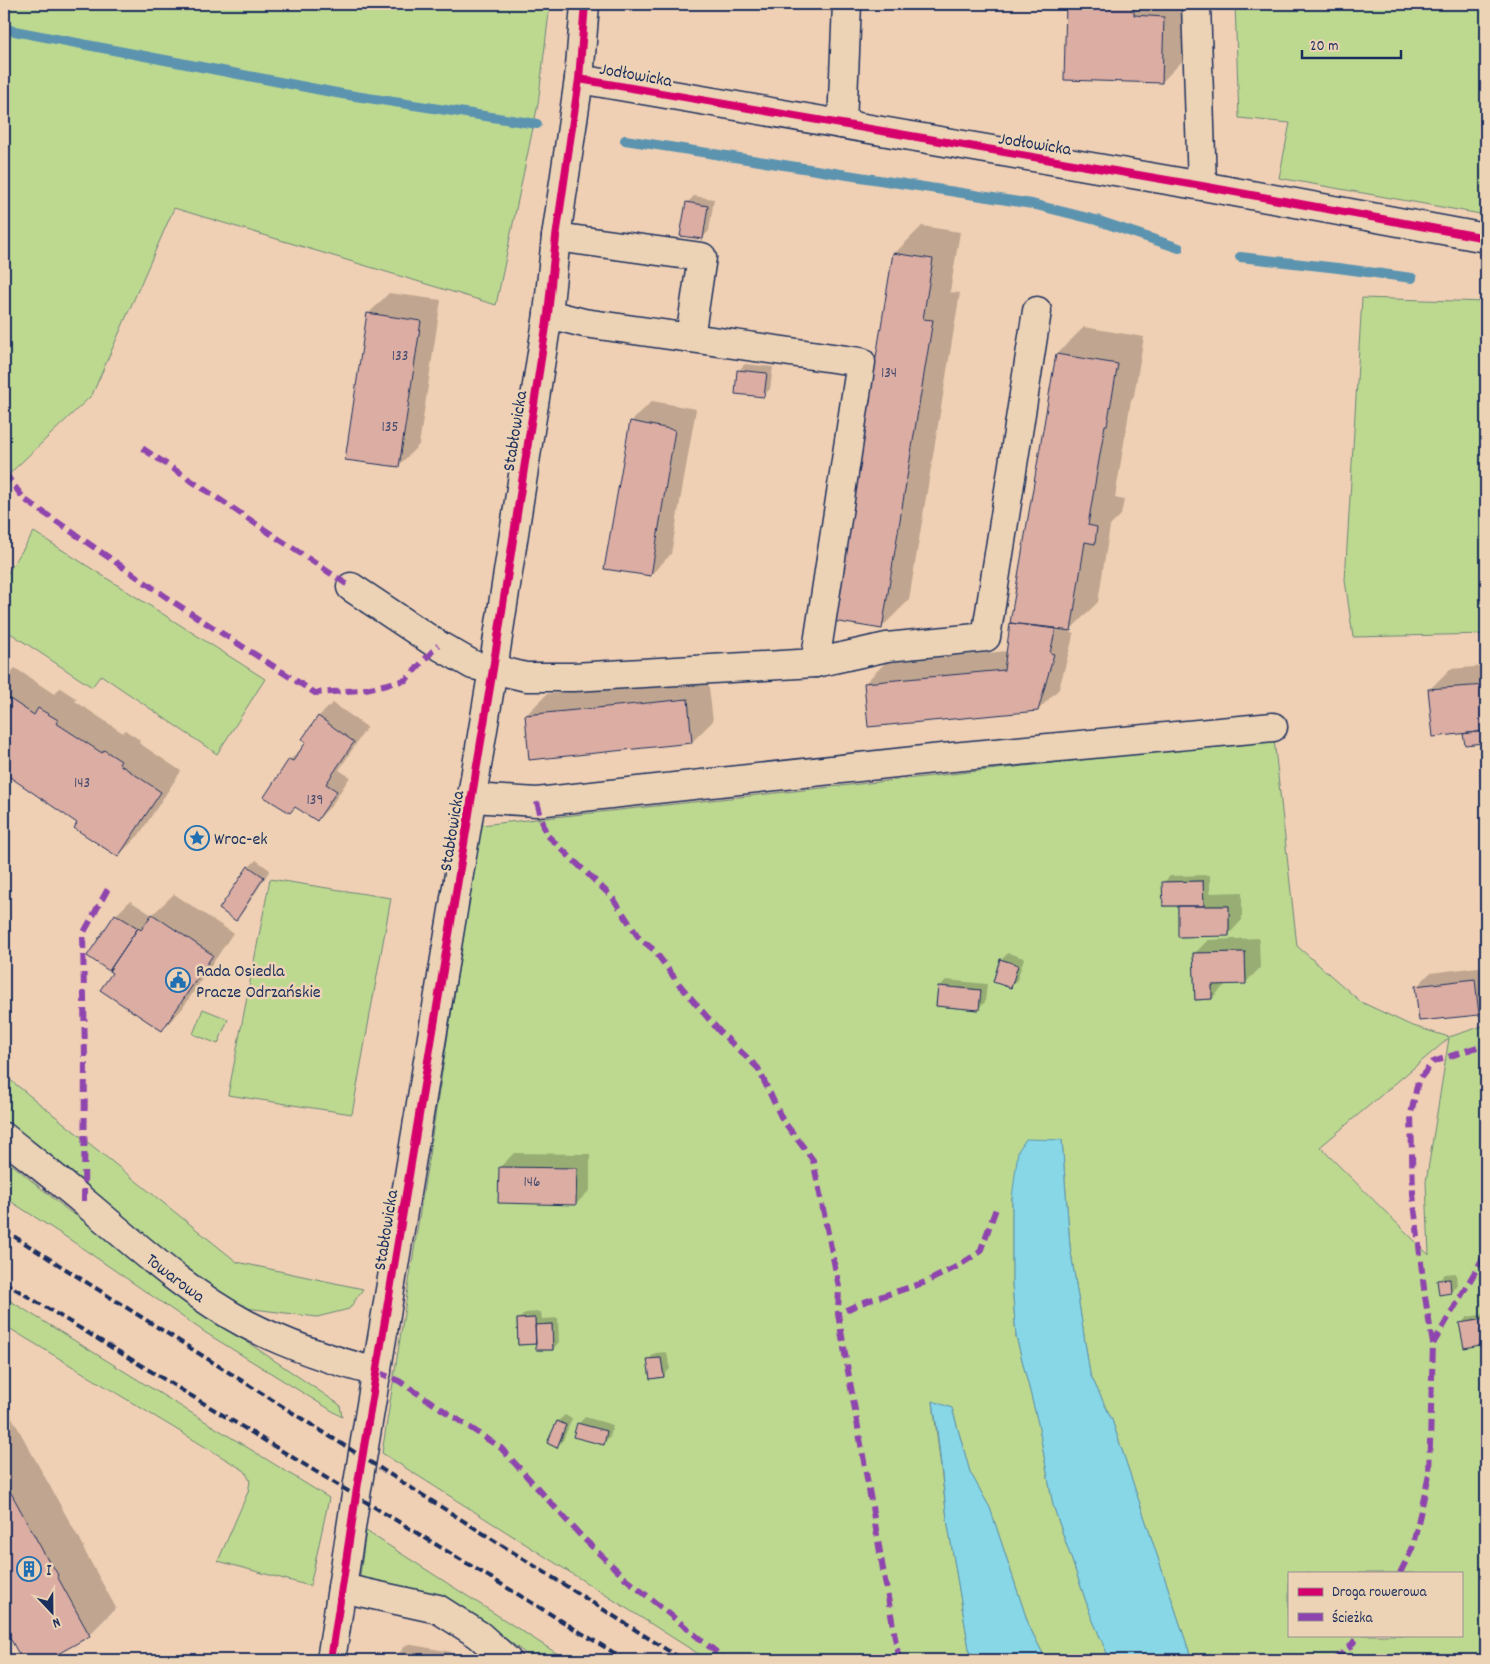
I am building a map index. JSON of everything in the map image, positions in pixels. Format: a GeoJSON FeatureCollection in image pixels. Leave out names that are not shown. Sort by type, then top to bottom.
{"type":"FeatureCollection","features":[{"type":"Feature","properties":{"kind":"street","name":"Stabłowicka"},"geometry":{"type":"LineString","coordinates":[[331,1660],[356,1495],[493,668],[548,314],[556,237],[579,79],[585,4]]}},
{"type":"Feature","properties":{"kind":"street"},"geometry":{"type":"LineString","coordinates":[[842,124],[847,4]]}},
{"type":"Feature","properties":{"kind":"street"},"geometry":{"type":"LineString","coordinates":[[1196,4],[1202,186]]}},
{"type":"Feature","properties":{"kind":"street","name":"Jodłowicka"},"geometry":{"type":"LineString","coordinates":[[579,79],[1202,186],[1486,238]]}},
{"type":"Feature","properties":{"kind":"street"},"geometry":{"type":"LineString","coordinates":[[556,237],[702,257],[690,338]]}},
{"type":"Feature","properties":{"kind":"street"},"geometry":{"type":"LineString","coordinates":[[351,587],[445,649],[473,665],[526,677],[574,677],[814,663],[887,647],[986,637],[1037,311]]}},
{"type":"Feature","properties":{"kind":"street"},"geometry":{"type":"LineString","coordinates":[[548,314],[584,323],[861,362],[814,663]]}},
{"type":"Feature","properties":{"kind":"street"},"geometry":{"type":"LineString","coordinates":[[472,798],[537,802],[942,758],[1273,727]]}},
{"type":"Feature","properties":{"kind":"street","name":"Towarowa"},"geometry":{"type":"LineString","coordinates":[[4,1137],[84,1201],[133,1244],[205,1298],[245,1323],[280,1340],[318,1356],[377,1372]]}},
{"type":"Feature","properties":{"kind":"street"},"geometry":{"type":"LineString","coordinates":[[342,1588],[438,1609],[479,1635],[507,1660]]}},
{"type":"Feature","properties":{"kind":"green space"},"geometry":{"type":"Polygon","coordinates":[[[4,4],[550,4],[538,104],[496,305],[174,208],[92,395],[4,479],[4,4]]]}},
{"type":"Feature","properties":{"kind":"green space"},"geometry":{"type":"Polygon","coordinates":[[[1235,4],[1486,4],[1486,215],[1279,178],[1290,123],[1239,118],[1235,4]]]}},
{"type":"Feature","properties":{"kind":"green space"},"geometry":{"type":"Polygon","coordinates":[[[1362,298],[1486,302],[1486,634],[1353,637],[1345,580],[1362,298]]]}},
{"type":"Feature","properties":{"kind":"green space"},"geometry":{"type":"Polygon","coordinates":[[[34,532],[265,679],[217,754],[101,675],[92,687],[4,629],[4,579],[34,532]]]}},
{"type":"Feature","properties":{"kind":"green space"},"geometry":{"type":"Polygon","coordinates":[[[1274,739],[1297,946],[1361,1002],[1410,1025],[1449,1037],[1486,1025],[1486,1660],[1192,1660],[1112,1420],[1090,1374],[1070,1246],[1062,1140],[1012,1198],[1012,1283],[1016,1336],[1038,1423],[1053,1505],[1091,1616],[1110,1660],[1046,1660],[1029,1626],[990,1508],[970,1472],[952,1408],[933,1402],[947,1519],[971,1660],[708,1660],[382,1453],[481,825],[1274,739]],[[1203,881],[1163,882],[1163,906],[1178,906],[1179,937],[1229,935],[1229,906],[1204,906],[1203,881]],[[1245,952],[1193,953],[1195,1000],[1212,999],[1212,985],[1246,983],[1245,952]],[[1000,959],[993,981],[1011,988],[1018,965],[1000,959]],[[938,986],[936,1006],[978,1010],[981,990],[938,986]],[[1449,1038],[1320,1147],[1429,1255],[1426,1182],[1449,1038]],[[535,1318],[517,1319],[518,1345],[536,1344],[537,1350],[553,1350],[552,1324],[535,1325],[535,1318]],[[661,1358],[648,1359],[650,1379],[664,1377],[661,1358]],[[557,1421],[547,1443],[557,1448],[566,1425],[557,1421]],[[607,1431],[574,1436],[603,1445],[607,1431]]]}},
{"type":"Feature","properties":{"kind":"green space"},"geometry":{"type":"Polygon","coordinates":[[[270,879],[391,898],[352,1114],[228,1095],[270,879]]]}},
{"type":"Feature","properties":{"kind":"green space"},"geometry":{"type":"Polygon","coordinates":[[[203,1009],[228,1019],[218,1044],[193,1034],[203,1009]]]}},
{"type":"Feature","properties":{"kind":"green space"},"geometry":{"type":"Polygon","coordinates":[[[4,1075],[237,1262],[363,1289],[349,1309],[317,1317],[246,1308],[210,1288],[4,1121],[4,1075]]]}},
{"type":"Feature","properties":{"kind":"green space"},"geometry":{"type":"Polygon","coordinates":[[[4,1158],[70,1212],[95,1226],[225,1327],[340,1405],[342,1417],[206,1333],[4,1197],[4,1158]]]}},
{"type":"Feature","properties":{"kind":"green space"},"geometry":{"type":"Polygon","coordinates":[[[4,1297],[329,1498],[310,1586],[218,1561],[248,1492],[250,1481],[245,1471],[4,1325],[4,1297]]]}},
{"type":"Feature","properties":{"kind":"green space"},"geometry":{"type":"Polygon","coordinates":[[[366,1531],[567,1660],[534,1660],[477,1617],[359,1583],[366,1531]]]}},
{"type":"Feature","properties":{"kind":"water"},"geometry":{"type":"Polygon","coordinates":[[[1026,1139],[1062,1140],[1070,1246],[1090,1374],[1112,1420],[1192,1660],[1110,1660],[1091,1616],[1053,1505],[1038,1423],[1016,1336],[1012,1283],[1012,1198],[1018,1151],[1026,1139]]]}},
{"type":"Feature","properties":{"kind":"water"},"geometry":{"type":"Polygon","coordinates":[[[933,1401],[952,1408],[970,1472],[990,1508],[1029,1626],[1046,1660],[971,1660],[947,1519],[933,1401]]]}},
{"type":"Feature","properties":{"kind":"building"},"geometry":{"type":"Polygon","coordinates":[[[1066,4],[1134,4],[1134,15],[1164,17],[1162,83],[1064,80],[1066,4]]]}},
{"type":"Feature","properties":{"kind":"building"},"geometry":{"type":"Polygon","coordinates":[[[686,202],[708,206],[703,239],[680,236],[686,202]]]}},
{"type":"Feature","properties":{"kind":"building"},"geometry":{"type":"Polygon","coordinates":[[[893,253],[933,259],[923,319],[933,320],[882,629],[833,621],[893,253]]]}},
{"type":"Feature","properties":{"kind":"building"},"geometry":{"type":"Polygon","coordinates":[[[367,313],[421,321],[399,467],[345,460],[367,313]]]}},
{"type":"Feature","properties":{"kind":"building"},"geometry":{"type":"Polygon","coordinates":[[[1056,354],[1118,364],[1107,425],[1105,425],[1088,525],[1097,527],[1095,544],[1085,542],[1071,631],[1010,623],[1056,354]]]}},
{"type":"Feature","properties":{"kind":"building"},"geometry":{"type":"Polygon","coordinates":[[[737,370],[767,373],[764,397],[735,394],[737,370]]]}},
{"type":"Feature","properties":{"kind":"building"},"geometry":{"type":"Polygon","coordinates":[[[630,421],[675,430],[651,576],[604,569],[630,421]]]}},
{"type":"Feature","properties":{"kind":"building"},"geometry":{"type":"Polygon","coordinates":[[[1010,623],[1056,628],[1050,653],[1054,654],[1038,711],[868,727],[864,683],[1004,670],[1010,623]]]}},
{"type":"Feature","properties":{"kind":"building"},"geometry":{"type":"Polygon","coordinates":[[[1486,685],[1486,731],[1433,737],[1428,689],[1486,685]]]}},
{"type":"Feature","properties":{"kind":"building"},"geometry":{"type":"Polygon","coordinates":[[[4,695],[34,715],[38,708],[58,720],[56,723],[102,753],[104,750],[121,761],[119,764],[161,792],[118,857],[74,828],[77,823],[4,773],[4,695]]]}},
{"type":"Feature","properties":{"kind":"building"},"geometry":{"type":"Polygon","coordinates":[[[688,699],[692,743],[529,760],[525,715],[688,699]]]}},
{"type":"Feature","properties":{"kind":"building"},"geometry":{"type":"Polygon","coordinates":[[[318,716],[354,742],[326,784],[337,791],[317,821],[295,807],[290,813],[264,797],[289,759],[293,761],[306,742],[302,739],[318,716]]]}},
{"type":"Feature","properties":{"kind":"building"},"geometry":{"type":"Polygon","coordinates":[[[1482,731],[1483,743],[1465,745],[1463,734],[1482,731]]]}},
{"type":"Feature","properties":{"kind":"building"},"geometry":{"type":"Polygon","coordinates":[[[248,866],[264,877],[236,921],[219,909],[248,866]]]}},
{"type":"Feature","properties":{"kind":"building"},"geometry":{"type":"Polygon","coordinates":[[[1203,881],[1204,906],[1163,906],[1162,882],[1203,881]]]}},
{"type":"Feature","properties":{"kind":"building"},"geometry":{"type":"Polygon","coordinates":[[[1178,906],[1229,906],[1229,936],[1178,937],[1178,906]]]}},
{"type":"Feature","properties":{"kind":"building"},"geometry":{"type":"Polygon","coordinates":[[[115,914],[138,928],[109,971],[87,956],[115,914]]]}},
{"type":"Feature","properties":{"kind":"building"},"geometry":{"type":"Polygon","coordinates":[[[152,914],[213,955],[162,1031],[100,990],[112,973],[109,971],[138,928],[141,930],[152,914]]]}},
{"type":"Feature","properties":{"kind":"building"},"geometry":{"type":"Polygon","coordinates":[[[1245,952],[1246,984],[1212,985],[1212,999],[1195,1000],[1193,953],[1245,952]]]}},
{"type":"Feature","properties":{"kind":"building"},"geometry":{"type":"Polygon","coordinates":[[[1000,959],[1018,965],[1011,988],[993,982],[1000,959]]]}},
{"type":"Feature","properties":{"kind":"building"},"geometry":{"type":"Polygon","coordinates":[[[1475,979],[1479,1015],[1419,1021],[1415,986],[1475,979]]]}},
{"type":"Feature","properties":{"kind":"building"},"geometry":{"type":"Polygon","coordinates":[[[938,986],[981,990],[979,1010],[936,1006],[938,986]]]}},
{"type":"Feature","properties":{"kind":"building"},"geometry":{"type":"Polygon","coordinates":[[[499,1167],[577,1168],[576,1205],[498,1203],[499,1167]]]}},
{"type":"Feature","properties":{"kind":"building"},"geometry":{"type":"Polygon","coordinates":[[[1450,1279],[1451,1293],[1439,1295],[1437,1280],[1450,1279]]]}},
{"type":"Feature","properties":{"kind":"building"},"geometry":{"type":"Polygon","coordinates":[[[535,1318],[536,1344],[518,1345],[517,1319],[535,1318]]]}},
{"type":"Feature","properties":{"kind":"building"},"geometry":{"type":"Polygon","coordinates":[[[1485,1319],[1486,1344],[1464,1348],[1459,1323],[1485,1319]]]}},
{"type":"Feature","properties":{"kind":"building"},"geometry":{"type":"Polygon","coordinates":[[[552,1324],[553,1350],[536,1350],[535,1325],[552,1324]]]}},
{"type":"Feature","properties":{"kind":"building"},"geometry":{"type":"Polygon","coordinates":[[[661,1358],[664,1377],[650,1379],[647,1359],[661,1358]]]}},
{"type":"Feature","properties":{"kind":"building"},"geometry":{"type":"Polygon","coordinates":[[[557,1421],[566,1425],[557,1448],[547,1443],[557,1421]]]}},
{"type":"Feature","properties":{"kind":"building"},"geometry":{"type":"Polygon","coordinates":[[[577,1423],[607,1431],[604,1445],[573,1437],[577,1423]]]}},
{"type":"Feature","properties":{"kind":"building","name":"I"},"geometry":{"type":"Polygon","coordinates":[[[4,1480],[90,1636],[47,1660],[22,1660],[4,1627],[4,1480]]]}},
{"type":"Feature","properties":{"kind":"waterway"},"geometry":{"type":"LineString","coordinates":[[4,29],[342,94],[537,124]]}},
{"type":"Feature","properties":{"kind":"waterway"},"geometry":{"type":"LineString","coordinates":[[625,140],[1032,204],[1096,220],[1179,248]]}},
{"type":"Feature","properties":{"kind":"waterway"},"geometry":{"type":"LineString","coordinates":[[1240,257],[1412,278]]}},
{"type":"Feature","properties":{"kind":"railway"},"geometry":{"type":"LineString","coordinates":[[4,1230],[683,1660]]}},
{"type":"Feature","properties":{"kind":"railway"},"geometry":{"type":"LineString","coordinates":[[4,1282],[626,1660]]}},
{"type":"Feature","properties":{"kind":"marked path"},"geometry":{"type":"LineString","coordinates":[[142,448],[351,587]]}},
{"type":"Feature","properties":{"kind":"marked path"},"geometry":{"type":"LineString","coordinates":[[4,472],[24,499],[175,603],[315,693],[361,690],[406,680],[438,645]]}},
{"type":"Feature","properties":{"kind":"marked path"},"geometry":{"type":"LineString","coordinates":[[537,802],[546,834],[613,898],[639,938],[654,950],[679,984],[720,1032],[758,1068],[782,1119],[813,1160],[839,1287],[838,1314]]}},
{"type":"Feature","properties":{"kind":"marked path"},"geometry":{"type":"LineString","coordinates":[[84,1201],[85,1060],[83,934],[110,885]]}},
{"type":"Feature","properties":{"kind":"marked path"},"geometry":{"type":"LineString","coordinates":[[1433,1344],[1425,1297],[1413,1194],[1411,1114],[1418,1081],[1433,1062],[1486,1044]]}},
{"type":"Feature","properties":{"kind":"marked path"},"geometry":{"type":"LineString","coordinates":[[899,1660],[838,1314],[861,1303],[926,1282],[958,1266],[980,1252],[997,1206]]}},
{"type":"Feature","properties":{"kind":"marked path"},"geometry":{"type":"LineString","coordinates":[[1400,1572],[1412,1549],[1429,1475],[1433,1344],[1486,1253]]}},
{"type":"Feature","properties":{"kind":"marked path"},"geometry":{"type":"LineString","coordinates":[[377,1372],[399,1381],[501,1448],[581,1536],[625,1578],[726,1660]]}},
{"type":"Feature","properties":{"kind":"marked path"},"geometry":{"type":"LineString","coordinates":[[1334,1660],[1349,1648],[1358,1636]]}},
{"type":"Feature","properties":{"kind":"cycle path"},"geometry":{"type":"LineString","coordinates":[[331,1660],[356,1495],[493,669],[548,314],[556,237],[579,79],[585,4]]}},
{"type":"Feature","properties":{"kind":"cycle path"},"geometry":{"type":"LineString","coordinates":[[579,79],[1202,186],[1486,238]]}},
{"type":"Feature","properties":{"kind":"place","name":"Wroc-ek"},"geometry":{"type":"Point","coordinates":[197,838]}},
{"type":"Feature","properties":{"kind":"place","name":"Rada Osiedla Pracze Odrzańskie"},"geometry":{"type":"Point","coordinates":[178,980]}},
{"type":"Feature","properties":{"kind":"place","name":"I"},"geometry":{"type":"Point","coordinates":[29,1569]}}]}
